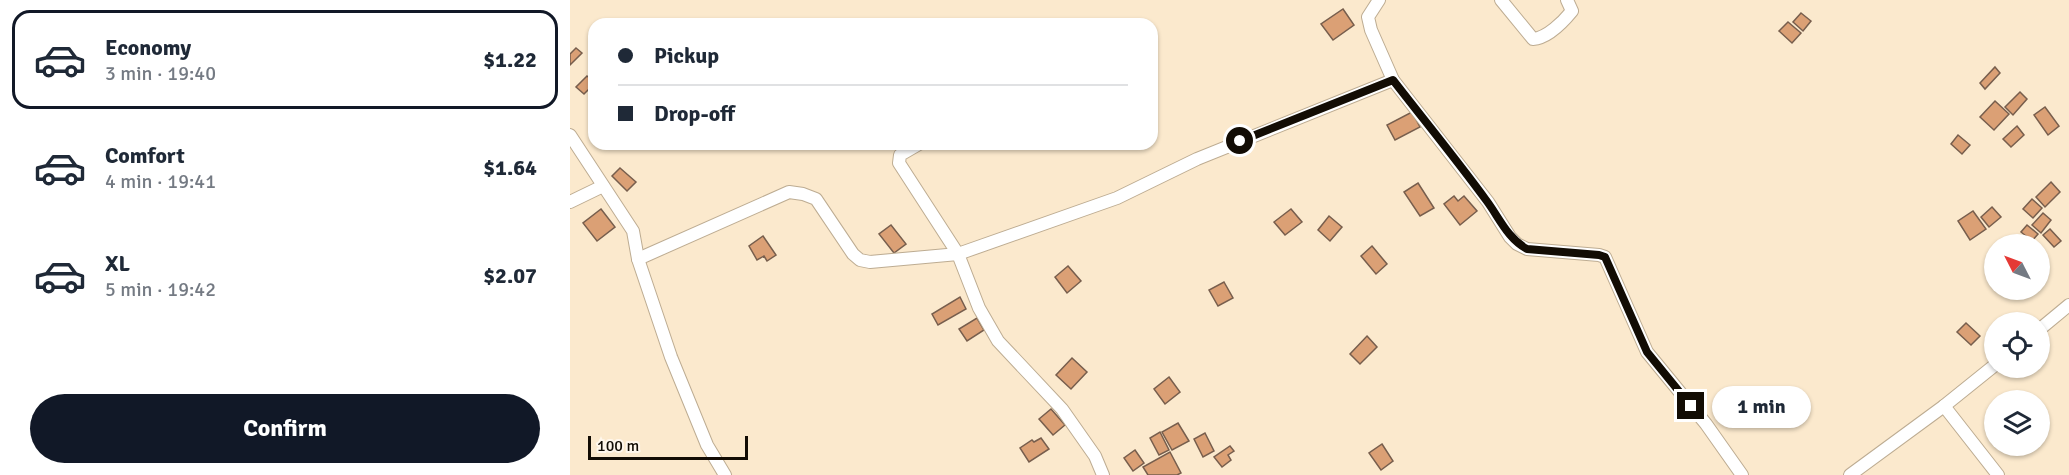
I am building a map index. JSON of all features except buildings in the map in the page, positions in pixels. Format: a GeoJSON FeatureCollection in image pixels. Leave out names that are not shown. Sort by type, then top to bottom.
{"type":"FeatureCollection","features":[{"type":"Feature","properties":{"kind":"street"},"geometry":{"type":"LineString","coordinates":[[1379,0],[1368,17],[1371,30],[1393,80],[1488,202],[1510,237],[1527,249],[1605,257],[1647,352],[1706,424],[1742,475]]}},
{"type":"Feature","properties":{"kind":"street"},"geometry":{"type":"LineString","coordinates":[[1501,0],[1533,39],[1541,38],[1568,16],[1572,11],[1568,0]]}},
{"type":"Feature","properties":{"kind":"street"},"geometry":{"type":"LineString","coordinates":[[638,259],[789,192],[816,199],[853,254],[860,260],[870,262],[958,254],[1117,198],[1197,159],[1393,80]]}},
{"type":"Feature","properties":{"kind":"street"},"geometry":{"type":"LineString","coordinates":[[570,135],[633,231],[638,259],[671,357],[707,445],[725,475]]}},
{"type":"Feature","properties":{"kind":"street"},"geometry":{"type":"LineString","coordinates":[[909,150],[900,155],[899,163],[958,254],[979,308],[998,341],[1062,409],[1095,456],[1103,475]]}},
{"type":"Feature","properties":{"kind":"street"},"geometry":{"type":"LineString","coordinates":[[570,202],[603,186]]}},
{"type":"Feature","properties":{"kind":"street"},"geometry":{"type":"LineString","coordinates":[[2050,320],[2069,305]]}},
{"type":"Feature","properties":{"kind":"street"},"geometry":{"type":"LineString","coordinates":[[1850,475],[1984,374]]}},
{"type":"Feature","properties":{"kind":"street"},"geometry":{"type":"LineString","coordinates":[[1944,406],[1998,475]]}},
{"type":"Feature","properties":{"kind":"route"},"geometry":{"type":"LineString","coordinates":[[1240,141],[1393,80],[1488,202],[1517,244],[1527,249],[1605,257],[1647,352],[1691,406]]}}]}
